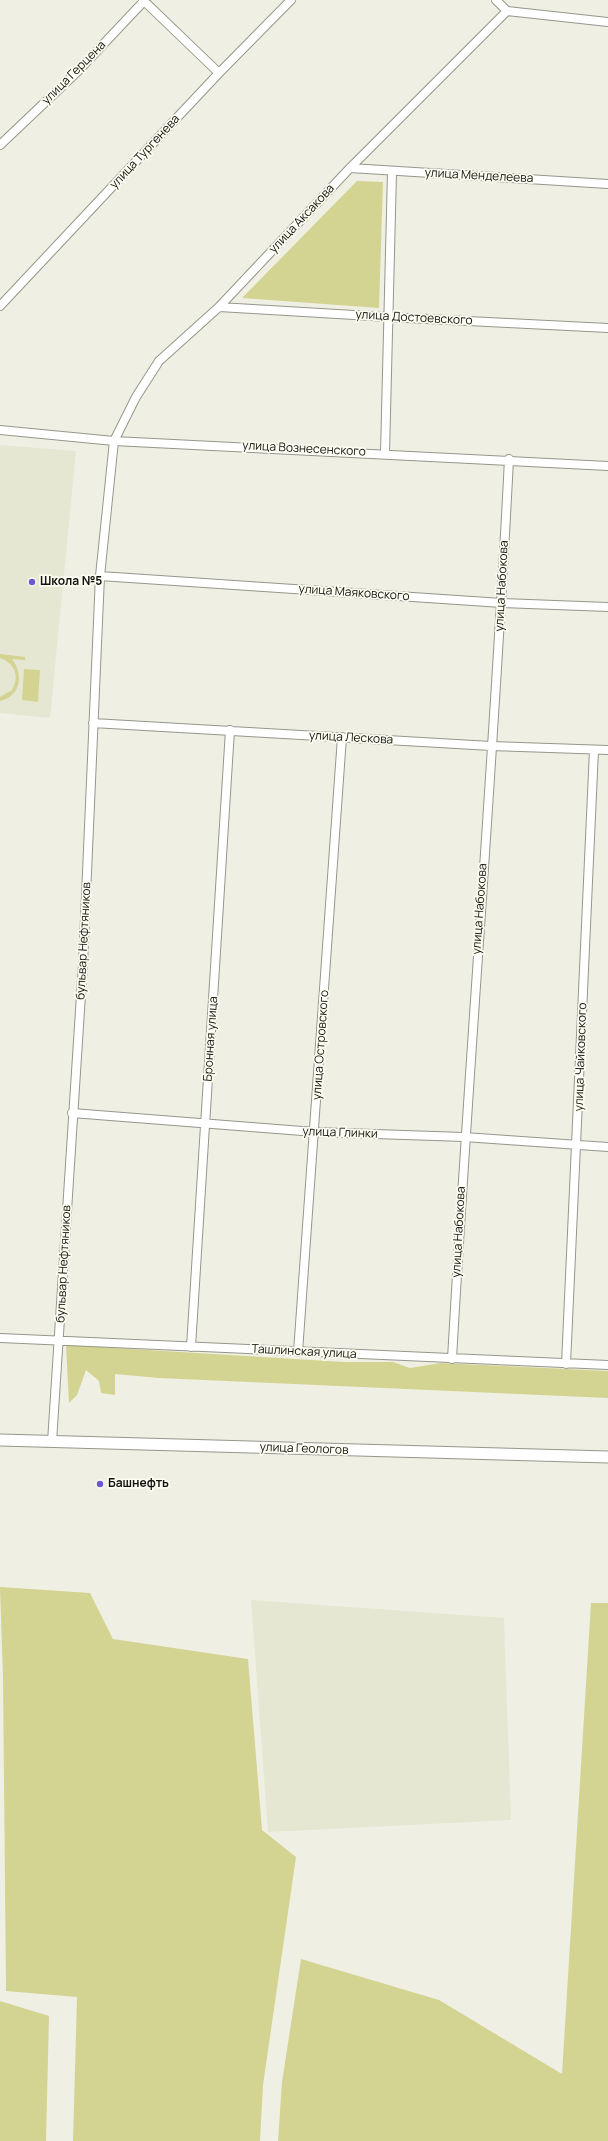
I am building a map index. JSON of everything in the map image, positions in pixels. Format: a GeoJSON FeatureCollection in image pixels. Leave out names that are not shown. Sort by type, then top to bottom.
{"type":"FeatureCollection","features":[{"type":"Feature","properties":{"kind":"main road","name":"улица Геологов"},"geometry":{"type":"LineString","coordinates":[[0,1440],[608,1457]]}},
{"type":"Feature","properties":{"kind":"street"},"geometry":{"type":"LineString","coordinates":[[144,0],[219,73]]}},
{"type":"Feature","properties":{"kind":"street","name":"улица Герцена"},"geometry":{"type":"LineString","coordinates":[[0,145],[78,71],[144,0]]}},
{"type":"Feature","properties":{"kind":"street","name":"улица Тургенева"},"geometry":{"type":"LineString","coordinates":[[0,306],[219,73],[291,0]]}},
{"type":"Feature","properties":{"kind":"street"},"geometry":{"type":"LineString","coordinates":[[496,0],[507,11],[608,22]]}},
{"type":"Feature","properties":{"kind":"street","name":"улица Аксакова"},"geometry":{"type":"LineString","coordinates":[[114,441],[136,397],[159,361],[219,307],[350,168],[507,11]]}},
{"type":"Feature","properties":{"kind":"street","name":"улица Менделеева"},"geometry":{"type":"LineString","coordinates":[[350,168],[392,172],[608,184]]}},
{"type":"Feature","properties":{"kind":"street"},"geometry":{"type":"LineString","coordinates":[[385,453],[392,172]]}},
{"type":"Feature","properties":{"kind":"street","name":"улица Достоевского"},"geometry":{"type":"LineString","coordinates":[[219,307],[388,318],[608,328]]}},
{"type":"Feature","properties":{"kind":"street","name":"улица Вознесенского"},"geometry":{"type":"LineString","coordinates":[[0,430],[114,441],[509,459],[608,466]]}},
{"type":"Feature","properties":{"kind":"street","name":"бульвар Нефтяников"},"geometry":{"type":"LineString","coordinates":[[52,1442],[72,1113],[83,964],[100,576],[114,441]]}},
{"type":"Feature","properties":{"kind":"street","name":"улица Набокова"},"geometry":{"type":"LineString","coordinates":[[452,1359],[464,1137],[502,603],[509,459]]}},
{"type":"Feature","properties":{"kind":"street","name":"улица Маяковского"},"geometry":{"type":"LineString","coordinates":[[100,576],[502,603],[608,607]]}},
{"type":"Feature","properties":{"kind":"street","name":"улица Лескова"},"geometry":{"type":"LineString","coordinates":[[93,723],[491,746],[608,750]]}},
{"type":"Feature","properties":{"kind":"street","name":"Бронная улица"},"geometry":{"type":"LineString","coordinates":[[191,1347],[230,730]]}},
{"type":"Feature","properties":{"kind":"street","name":"улица Островского"},"geometry":{"type":"LineString","coordinates":[[298,1352],[315,1132],[342,738]]}},
{"type":"Feature","properties":{"kind":"street","name":"улица Чайковского"},"geometry":{"type":"LineString","coordinates":[[566,1364],[578,1145],[594,750]]}},
{"type":"Feature","properties":{"kind":"street","name":"улица Глинки"},"geometry":{"type":"LineString","coordinates":[[72,1113],[206,1125],[315,1132],[464,1137],[608,1147]]}},
{"type":"Feature","properties":{"kind":"street","name":"Ташлинская улица"},"geometry":{"type":"LineString","coordinates":[[0,1338],[59,1342],[608,1365]]}},
{"type":"Feature","properties":{"kind":"shaded area","name":"Школа №5"},"geometry":{"type":"Polygon","coordinates":[[[0,445],[76,451],[50,718],[0,713],[0,445]]]}},
{"type":"Feature","properties":{"kind":"shaded area"},"geometry":{"type":"Polygon","coordinates":[[[251,1600],[504,1618],[511,1820],[268,1832],[251,1600]]]}},
{"type":"Feature","properties":{"kind":"green space"},"geometry":{"type":"Polygon","coordinates":[[[357,181],[383,182],[379,308],[242,298],[357,181]]]}},
{"type":"Feature","properties":{"kind":"green space"},"geometry":{"type":"Polygon","coordinates":[[[0,654],[25,657],[25,660],[12,659],[18,672],[18,684],[12,695],[0,701],[0,697],[12,690],[16,680],[16,675],[9,663],[0,658],[0,654]]]}},
{"type":"Feature","properties":{"kind":"green space"},"geometry":{"type":"Polygon","coordinates":[[[24,669],[40,670],[38,702],[22,700],[24,669]]]}},
{"type":"Feature","properties":{"kind":"green space"},"geometry":{"type":"Polygon","coordinates":[[[66,1345],[344,1362],[393,1362],[410,1368],[441,1363],[608,1371],[608,1398],[159,1378],[115,1374],[115,1395],[101,1393],[99,1381],[86,1370],[77,1395],[69,1403],[66,1345]]]}},
{"type":"Feature","properties":{"kind":"green space"},"geometry":{"type":"Polygon","coordinates":[[[0,1587],[90,1593],[113,1639],[248,1659],[262,1830],[296,1857],[263,2085],[260,2141],[73,2141],[77,1997],[6,1991],[3,1678],[0,1587]]]}},
{"type":"Feature","properties":{"kind":"green space"},"geometry":{"type":"Polygon","coordinates":[[[591,1603],[608,1603],[608,2141],[278,2141],[282,2082],[301,1959],[439,2000],[562,2074],[591,1603]]]}},
{"type":"Feature","properties":{"kind":"green space"},"geometry":{"type":"Polygon","coordinates":[[[0,2001],[49,2016],[46,2141],[0,2141],[0,2001]]]}},
{"type":"Feature","properties":{"kind":"place","name":"Школа №5"},"geometry":{"type":"Point","coordinates":[32,582]}},
{"type":"Feature","properties":{"kind":"place","name":"Башнефть"},"geometry":{"type":"Point","coordinates":[100,1484]}}]}
